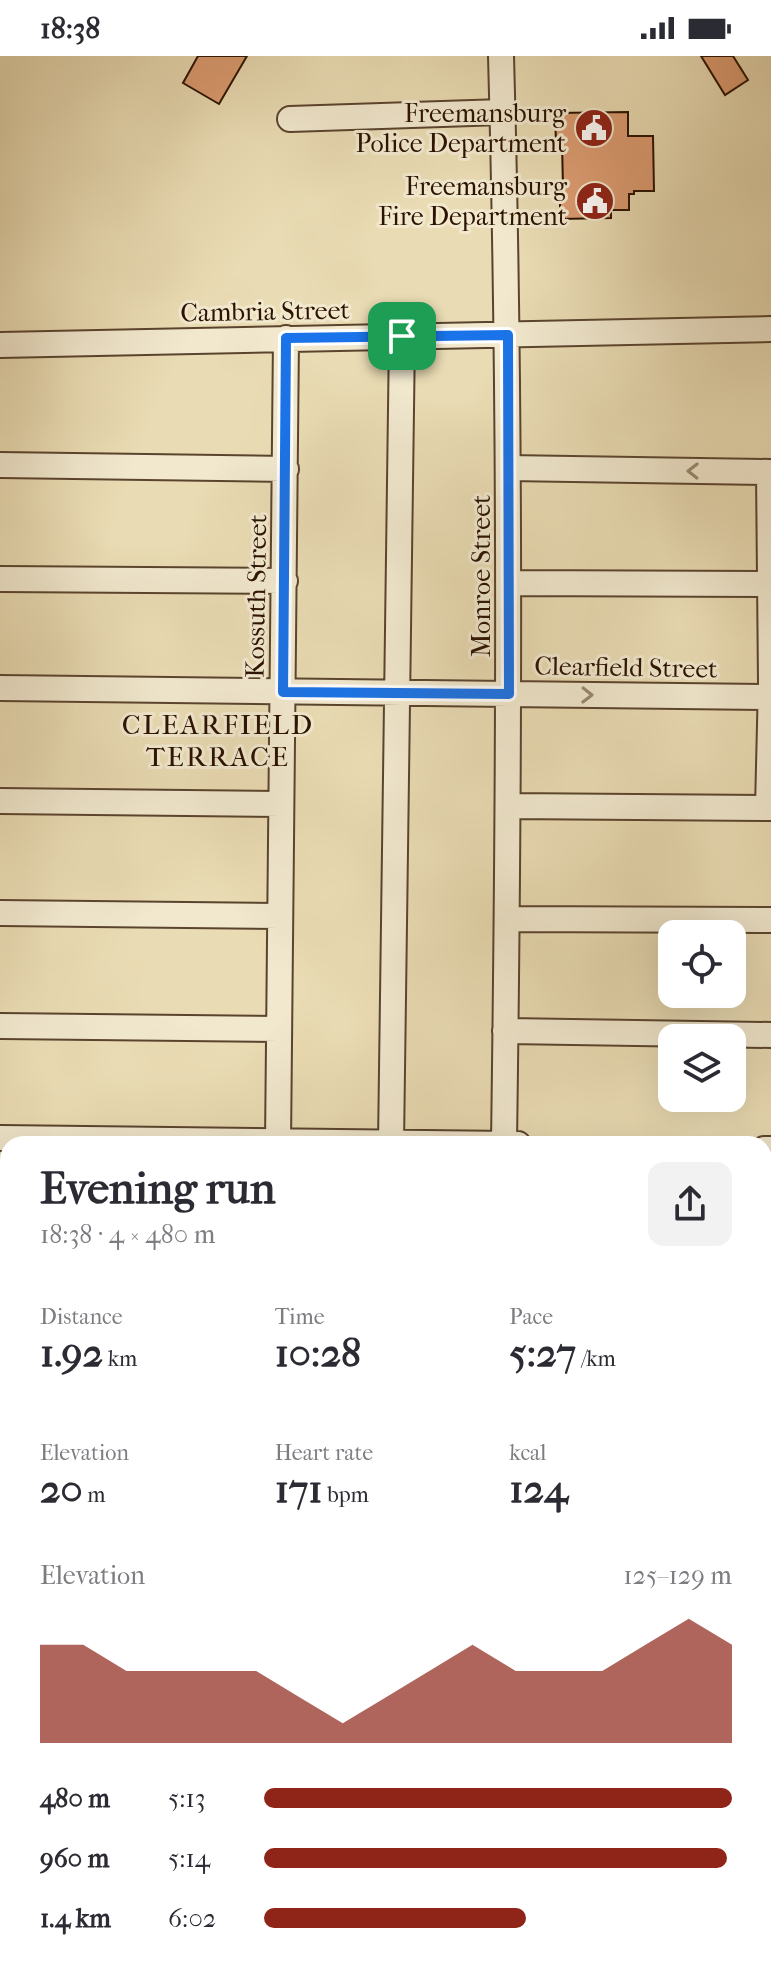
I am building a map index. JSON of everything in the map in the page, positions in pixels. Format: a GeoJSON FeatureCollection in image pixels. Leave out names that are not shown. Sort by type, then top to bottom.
{"type":"FeatureCollection","features":[{"type":"Feature","properties":{"kind":"street","name":"Monroe Street"},"geometry":{"type":"LineString","coordinates":[[501,56],[508,335],[509,583],[504,1136]]}},
{"type":"Feature","properties":{"kind":"street"},"geometry":{"type":"LineString","coordinates":[[290,119],[503,112]]}},
{"type":"Feature","properties":{"kind":"street","name":"Cambria Street"},"geometry":{"type":"LineString","coordinates":[[0,345],[771,329]]}},
{"type":"Feature","properties":{"kind":"street"},"geometry":{"type":"LineString","coordinates":[[391,1136],[402,336]]}},
{"type":"Feature","properties":{"kind":"street","name":"Kossuth Street"},"geometry":{"type":"LineString","coordinates":[[278,1136],[286,338]]}},
{"type":"Feature","properties":{"kind":"street"},"geometry":{"type":"LineString","coordinates":[[0,465],[286,469]]}},
{"type":"Feature","properties":{"kind":"street"},"geometry":{"type":"LineString","coordinates":[[508,468],[770,472],[771,697],[770,808],[508,806]]}},
{"type":"Feature","properties":{"kind":"street"},"geometry":{"type":"LineString","coordinates":[[0,579],[285,581]]}},
{"type":"Feature","properties":{"kind":"street"},"geometry":{"type":"LineString","coordinates":[[509,583],[770,584]]}},
{"type":"Feature","properties":{"kind":"street","name":"Clearfield Street"},"geometry":{"type":"LineString","coordinates":[[0,688],[771,697]]}},
{"type":"Feature","properties":{"kind":"street"},"geometry":{"type":"LineString","coordinates":[[0,801],[281,804]]}},
{"type":"Feature","properties":{"kind":"street"},"geometry":{"type":"LineString","coordinates":[[0,913],[279,916]]}},
{"type":"Feature","properties":{"kind":"street"},"geometry":{"type":"LineString","coordinates":[[507,919],[771,920]]}},
{"type":"Feature","properties":{"kind":"street"},"geometry":{"type":"LineString","coordinates":[[0,1026],[279,1029]]}},
{"type":"Feature","properties":{"kind":"street"},"geometry":{"type":"LineString","coordinates":[[505,1031],[771,1035]]}},
{"type":"Feature","properties":{"kind":"building"},"geometry":{"type":"Polygon","coordinates":[[[198,56],[247,56],[219,104],[183,83],[198,56]]]}},
{"type":"Feature","properties":{"kind":"building"},"geometry":{"type":"Polygon","coordinates":[[[701,56],[733,56],[748,80],[725,95],[701,56]]]}},
{"type":"Feature","properties":{"kind":"building"},"geometry":{"type":"Polygon","coordinates":[[[628,112],[628,136],[653,136],[654,191],[629,194],[629,210],[611,210],[611,218],[560,219],[562,143],[556,144],[555,113],[628,112]]]}},
{"type":"Feature","properties":{"kind":"place","name":"Freemansburg Police Department"},"geometry":{"type":"Point","coordinates":[594,128]}},
{"type":"Feature","properties":{"kind":"place","name":"Freemansburg Fire Department"},"geometry":{"type":"Point","coordinates":[595,201]}},
{"type":"Feature","properties":{"kind":"district","name":"CLEARFIELD TERRACE"},"geometry":{"type":"Point","coordinates":[218,740]}},
{"type":"Feature","properties":{"kind":"route"},"geometry":{"type":"LineString","coordinates":[[508,335],[509,694],[283,692],[286,338],[402,336],[508,335]]}}]}
